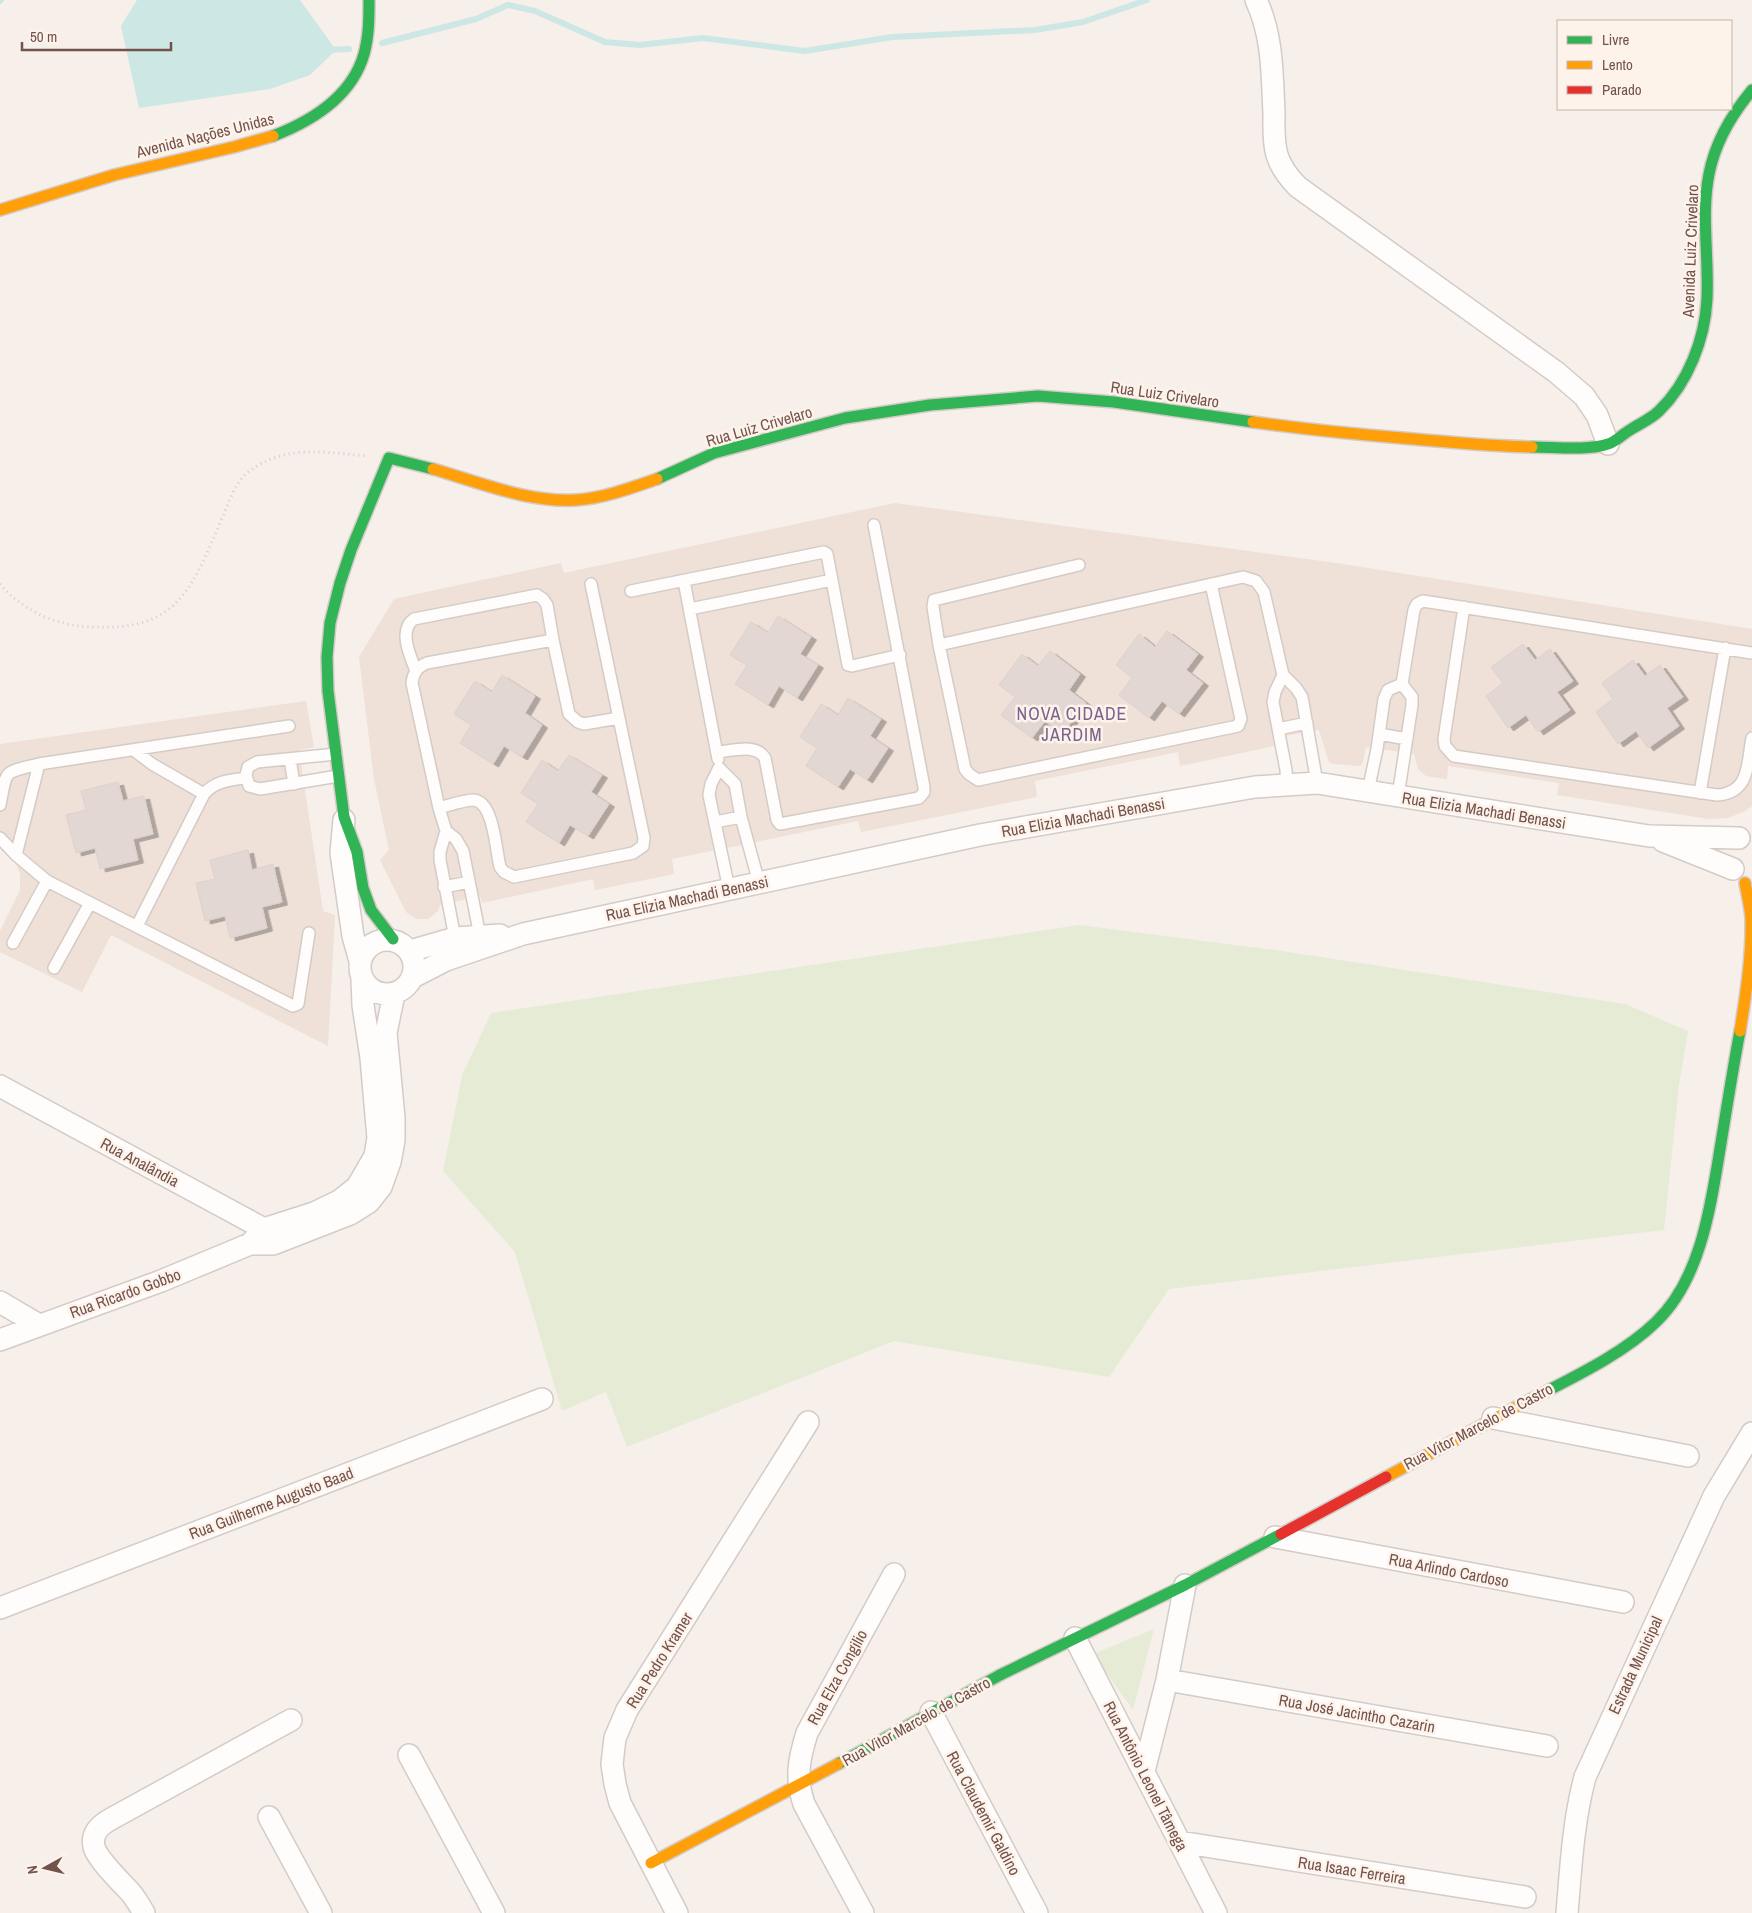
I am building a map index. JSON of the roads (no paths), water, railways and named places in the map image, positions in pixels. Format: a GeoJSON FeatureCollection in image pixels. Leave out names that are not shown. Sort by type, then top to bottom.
{"type":"FeatureCollection","features":[{"type":"Feature","properties":{"kind":"street","name":"Avenida Nações Unidas"},"geometry":{"type":"LineString","coordinates":[[0,210],[75,185],[151,165],[237,146],[291,130],[326,109],[345,90],[361,65],[368,38],[369,0]]}},
{"type":"Feature","properties":{"kind":"street"},"geometry":{"type":"LineString","coordinates":[[1256,0],[1267,28],[1271,54],[1274,136],[1277,155],[1287,174],[1298,187],[1556,372],[1584,396],[1597,415],[1608,444]]}},
{"type":"Feature","properties":{"kind":"street","name":"Avenida Luiz Crivelaro"},"geometry":{"type":"LineString","coordinates":[[1578,448],[1608,444],[1658,412],[1680,385],[1696,352],[1704,326],[1707,299],[1706,204],[1709,174],[1717,146],[1738,107],[1752,90]]}},
{"type":"Feature","properties":{"kind":"street","name":"Rua Luiz Crivelaro"},"geometry":{"type":"LineString","coordinates":[[336,754],[327,682],[330,623],[351,550],[389,458],[535,498],[575,500],[608,496],[666,476],[714,453],[846,418],[930,405],[1038,396],[1114,402],[1294,428],[1493,446],[1578,448]]}},
{"type":"Feature","properties":{"kind":"street"},"geometry":{"type":"LineString","coordinates":[[336,754],[344,817],[341,854],[352,928],[361,970],[363,1005],[383,1159]]}},
{"type":"Feature","properties":{"kind":"street","name":"Rua Elizia Machadi Benassi"},"geometry":{"type":"LineString","coordinates":[[413,977],[446,960],[523,934],[980,835],[1255,787],[1316,784],[1649,836],[1745,834]]}},
{"type":"Feature","properties":{"kind":"street"},"geometry":{"type":"LineString","coordinates":[[344,817],[357,852],[363,888],[371,910],[402,945],[414,959],[413,977],[403,990],[394,994],[376,992],[368,986],[361,970],[365,951],[372,944],[382,940],[402,945]]}},
{"type":"Feature","properties":{"kind":"street"},"geometry":{"type":"LineString","coordinates":[[1743,879],[1730,861],[1731,853],[1745,834]]}},
{"type":"Feature","properties":{"kind":"street","name":"Rua Elizia Machadi Benassi"},"geometry":{"type":"LineString","coordinates":[[1649,836],[1743,879]]}},
{"type":"Feature","properties":{"kind":"street","name":"Rua Vitor Marcelo de Castro"},"geometry":{"type":"LineString","coordinates":[[650,1863],[798,1786],[931,1712],[1075,1638],[1185,1585],[1275,1537],[1602,1361],[1656,1322],[1676,1296],[1694,1263],[1710,1208],[1749,987],[1751,916],[1743,879]]}},
{"type":"Feature","properties":{"kind":"street","name":"Rua Elizia Machadi Benassi"},"geometry":{"type":"LineString","coordinates":[[402,945],[455,938],[523,934]]}},
{"type":"Feature","properties":{"kind":"street"},"geometry":{"type":"LineString","coordinates":[[383,1159],[394,1140],[394,1118],[386,1033],[394,994]]}},
{"type":"Feature","properties":{"kind":"street","name":"Rua Analândia"},"geometry":{"type":"LineString","coordinates":[[0,1086],[262,1239]]}},
{"type":"Feature","properties":{"kind":"street","name":"Rua Ricardo Gobbo"},"geometry":{"type":"LineString","coordinates":[[0,1340],[160,1281],[262,1239],[350,1214],[369,1202],[381,1187],[383,1159]]}},
{"type":"Feature","properties":{"kind":"street"},"geometry":{"type":"LineString","coordinates":[[0,1302],[39,1325]]}},
{"type":"Feature","properties":{"kind":"street","name":"Rua Guilherme Augusto Baad"},"geometry":{"type":"LineString","coordinates":[[0,1608],[542,1400]]}},
{"type":"Feature","properties":{"kind":"street"},"geometry":{"type":"LineString","coordinates":[[1493,1418],[1688,1456]]}},
{"type":"Feature","properties":{"kind":"street","name":"Rua Pedro Kramer"},"geometry":{"type":"LineString","coordinates":[[677,1913],[620,1803],[612,1764],[615,1738],[627,1710],[808,1422]]}},
{"type":"Feature","properties":{"kind":"street","name":"Estrada Municipal"},"geometry":{"type":"LineString","coordinates":[[1567,1913],[1573,1835],[1584,1777],[1714,1496],[1752,1433]]}},
{"type":"Feature","properties":{"kind":"street","name":"Rua Arlindo Cardoso"},"geometry":{"type":"LineString","coordinates":[[1275,1537],[1623,1602]]}},
{"type":"Feature","properties":{"kind":"street","name":"Rua Elza Congilio"},"geometry":{"type":"LineString","coordinates":[[798,1786],[800,1756],[806,1733],[894,1574]]}},
{"type":"Feature","properties":{"kind":"street"},"geometry":{"type":"LineString","coordinates":[[1144,1772],[1167,1680],[1185,1585]]}},
{"type":"Feature","properties":{"kind":"street","name":"Rua Antônio Leonel Tâmega"},"geometry":{"type":"LineString","coordinates":[[1075,1638],[1216,1913]]}},
{"type":"Feature","properties":{"kind":"street","name":"Rua José Jacintho Cazarin"},"geometry":{"type":"LineString","coordinates":[[1167,1680],[1547,1746]]}},
{"type":"Feature","properties":{"kind":"street","name":"Rua Claudemir Galdino"},"geometry":{"type":"LineString","coordinates":[[931,1712],[1037,1913]]}},
{"type":"Feature","properties":{"kind":"street"},"geometry":{"type":"LineString","coordinates":[[144,1913],[132,1895],[96,1852],[94,1838],[96,1831],[101,1825],[291,1720]]}},
{"type":"Feature","properties":{"kind":"street"},"geometry":{"type":"LineString","coordinates":[[409,1755],[494,1913]]}},
{"type":"Feature","properties":{"kind":"street"},"geometry":{"type":"LineString","coordinates":[[798,1786],[804,1804],[863,1913]]}},
{"type":"Feature","properties":{"kind":"street"},"geometry":{"type":"LineString","coordinates":[[269,1816],[320,1913]]}},
{"type":"Feature","properties":{"kind":"street","name":"Rua Isaac Ferreira"},"geometry":{"type":"LineString","coordinates":[[1180,1842],[1525,1897]]}},
{"type":"Feature","properties":{"kind":"lane"},"geometry":{"type":"LineString","coordinates":[[717,752],[753,749],[762,752],[765,758],[777,820],[780,824],[919,798],[924,792],[900,655],[874,525]]}},
{"type":"Feature","properties":{"kind":"lane"},"geometry":{"type":"LineString","coordinates":[[631,592],[822,552],[826,554],[832,580],[848,665],[852,666],[900,655]]}},
{"type":"Feature","properties":{"kind":"lane"},"geometry":{"type":"LineString","coordinates":[[1079,565],[936,598],[933,603],[939,646],[965,769],[968,774],[978,780],[1238,726],[1241,719],[1211,584]]}},
{"type":"Feature","properties":{"kind":"lane"},"geometry":{"type":"LineString","coordinates":[[939,646],[1242,577],[1256,581],[1261,586],[1283,676],[1299,692],[1307,723],[1316,784]]}},
{"type":"Feature","properties":{"kind":"lane"},"geometry":{"type":"LineString","coordinates":[[690,609],[832,580]]}},
{"type":"Feature","properties":{"kind":"lane"},"geometry":{"type":"LineString","coordinates":[[684,581],[717,752],[719,768],[709,795],[729,889]]}},
{"type":"Feature","properties":{"kind":"lane"},"geometry":{"type":"LineString","coordinates":[[440,808],[473,800],[483,804],[489,813],[500,867],[509,876],[514,878],[637,852],[643,846],[644,838],[591,584]]}},
{"type":"Feature","properties":{"kind":"lane"},"geometry":{"type":"LineString","coordinates":[[416,671],[406,636],[406,630],[410,622],[419,618],[537,595],[543,598],[547,605],[569,714],[578,722],[584,724],[619,718]]}},
{"type":"Feature","properties":{"kind":"lane"},"geometry":{"type":"LineString","coordinates":[[1398,796],[1412,697],[1402,684],[1414,610],[1417,604],[1426,602],[1725,648],[1752,654]]}},
{"type":"Feature","properties":{"kind":"lane"},"geometry":{"type":"LineString","coordinates":[[1464,608],[1444,739],[1445,746],[1454,756],[1700,793],[1726,795],[1740,786],[1745,779],[1752,738]]}},
{"type":"Feature","properties":{"kind":"lane"},"geometry":{"type":"LineString","coordinates":[[455,938],[444,887],[440,852],[446,831],[412,683],[416,671],[420,666],[427,663],[553,640]]}},
{"type":"Feature","properties":{"kind":"lane"},"geometry":{"type":"LineString","coordinates":[[1700,793],[1725,648]]}},
{"type":"Feature","properties":{"kind":"lane"},"geometry":{"type":"LineString","coordinates":[[1283,676],[1273,696],[1287,784]]}},
{"type":"Feature","properties":{"kind":"lane"},"geometry":{"type":"LineString","coordinates":[[1368,791],[1385,694],[1388,690],[1402,684]]}},
{"type":"Feature","properties":{"kind":"lane"},"geometry":{"type":"LineString","coordinates":[[1278,729],[1307,723]]}},
{"type":"Feature","properties":{"kind":"lane"},"geometry":{"type":"LineString","coordinates":[[0,806],[7,775],[12,771],[39,764],[289,726]]}},
{"type":"Feature","properties":{"kind":"lane"},"geometry":{"type":"LineString","coordinates":[[1379,734],[1407,739]]}},
{"type":"Feature","properties":{"kind":"lane"},"geometry":{"type":"LineString","coordinates":[[135,750],[152,764],[204,794]]}},
{"type":"Feature","properties":{"kind":"lane"},"geometry":{"type":"LineString","coordinates":[[336,754],[252,764],[247,770],[246,778],[249,786],[254,789],[339,776]]}},
{"type":"Feature","properties":{"kind":"lane"},"geometry":{"type":"LineString","coordinates":[[290,759],[294,784]]}},
{"type":"Feature","properties":{"kind":"lane"},"geometry":{"type":"LineString","coordinates":[[16,855],[39,764]]}},
{"type":"Feature","properties":{"kind":"lane"},"geometry":{"type":"LineString","coordinates":[[719,768],[735,784],[741,817],[759,883]]}},
{"type":"Feature","properties":{"kind":"lane"},"geometry":{"type":"LineString","coordinates":[[137,926],[204,794],[215,784],[246,778]]}},
{"type":"Feature","properties":{"kind":"lane"},"geometry":{"type":"LineString","coordinates":[[715,822],[741,817]]}},
{"type":"Feature","properties":{"kind":"lane"},"geometry":{"type":"LineString","coordinates":[[446,831],[456,839],[463,851],[480,936]]}},
{"type":"Feature","properties":{"kind":"lane"},"geometry":{"type":"LineString","coordinates":[[0,838],[16,855],[47,880],[293,1006],[298,1004],[309,932]]}},
{"type":"Feature","properties":{"kind":"lane"},"geometry":{"type":"LineString","coordinates":[[13,943],[47,880]]}},
{"type":"Feature","properties":{"kind":"lane"},"geometry":{"type":"LineString","coordinates":[[444,887],[469,882]]}},
{"type":"Feature","properties":{"kind":"lane"},"geometry":{"type":"LineString","coordinates":[[54,968],[90,903]]}},
{"type":"Feature","properties":{"kind":"water"},"geometry":{"type":"Polygon","coordinates":[[[137,0],[300,0],[336,50],[310,75],[270,89],[139,108],[121,26],[137,0]]]}},
{"type":"Feature","properties":{"kind":"waterway"},"geometry":{"type":"LineString","coordinates":[[382,43],[476,19],[508,5],[535,11],[605,42],[640,45],[703,38],[805,51],[892,37],[1035,30],[1083,22],[1147,0]]}},
{"type":"Feature","properties":{"kind":"waterway"},"geometry":{"type":"LineString","coordinates":[[328,50],[349,49]]}},
{"type":"Feature","properties":{"kind":"district","name":"NOVA CIDADE JARDIM"},"geometry":{"type":"Point","coordinates":[1072,723]}}]}
